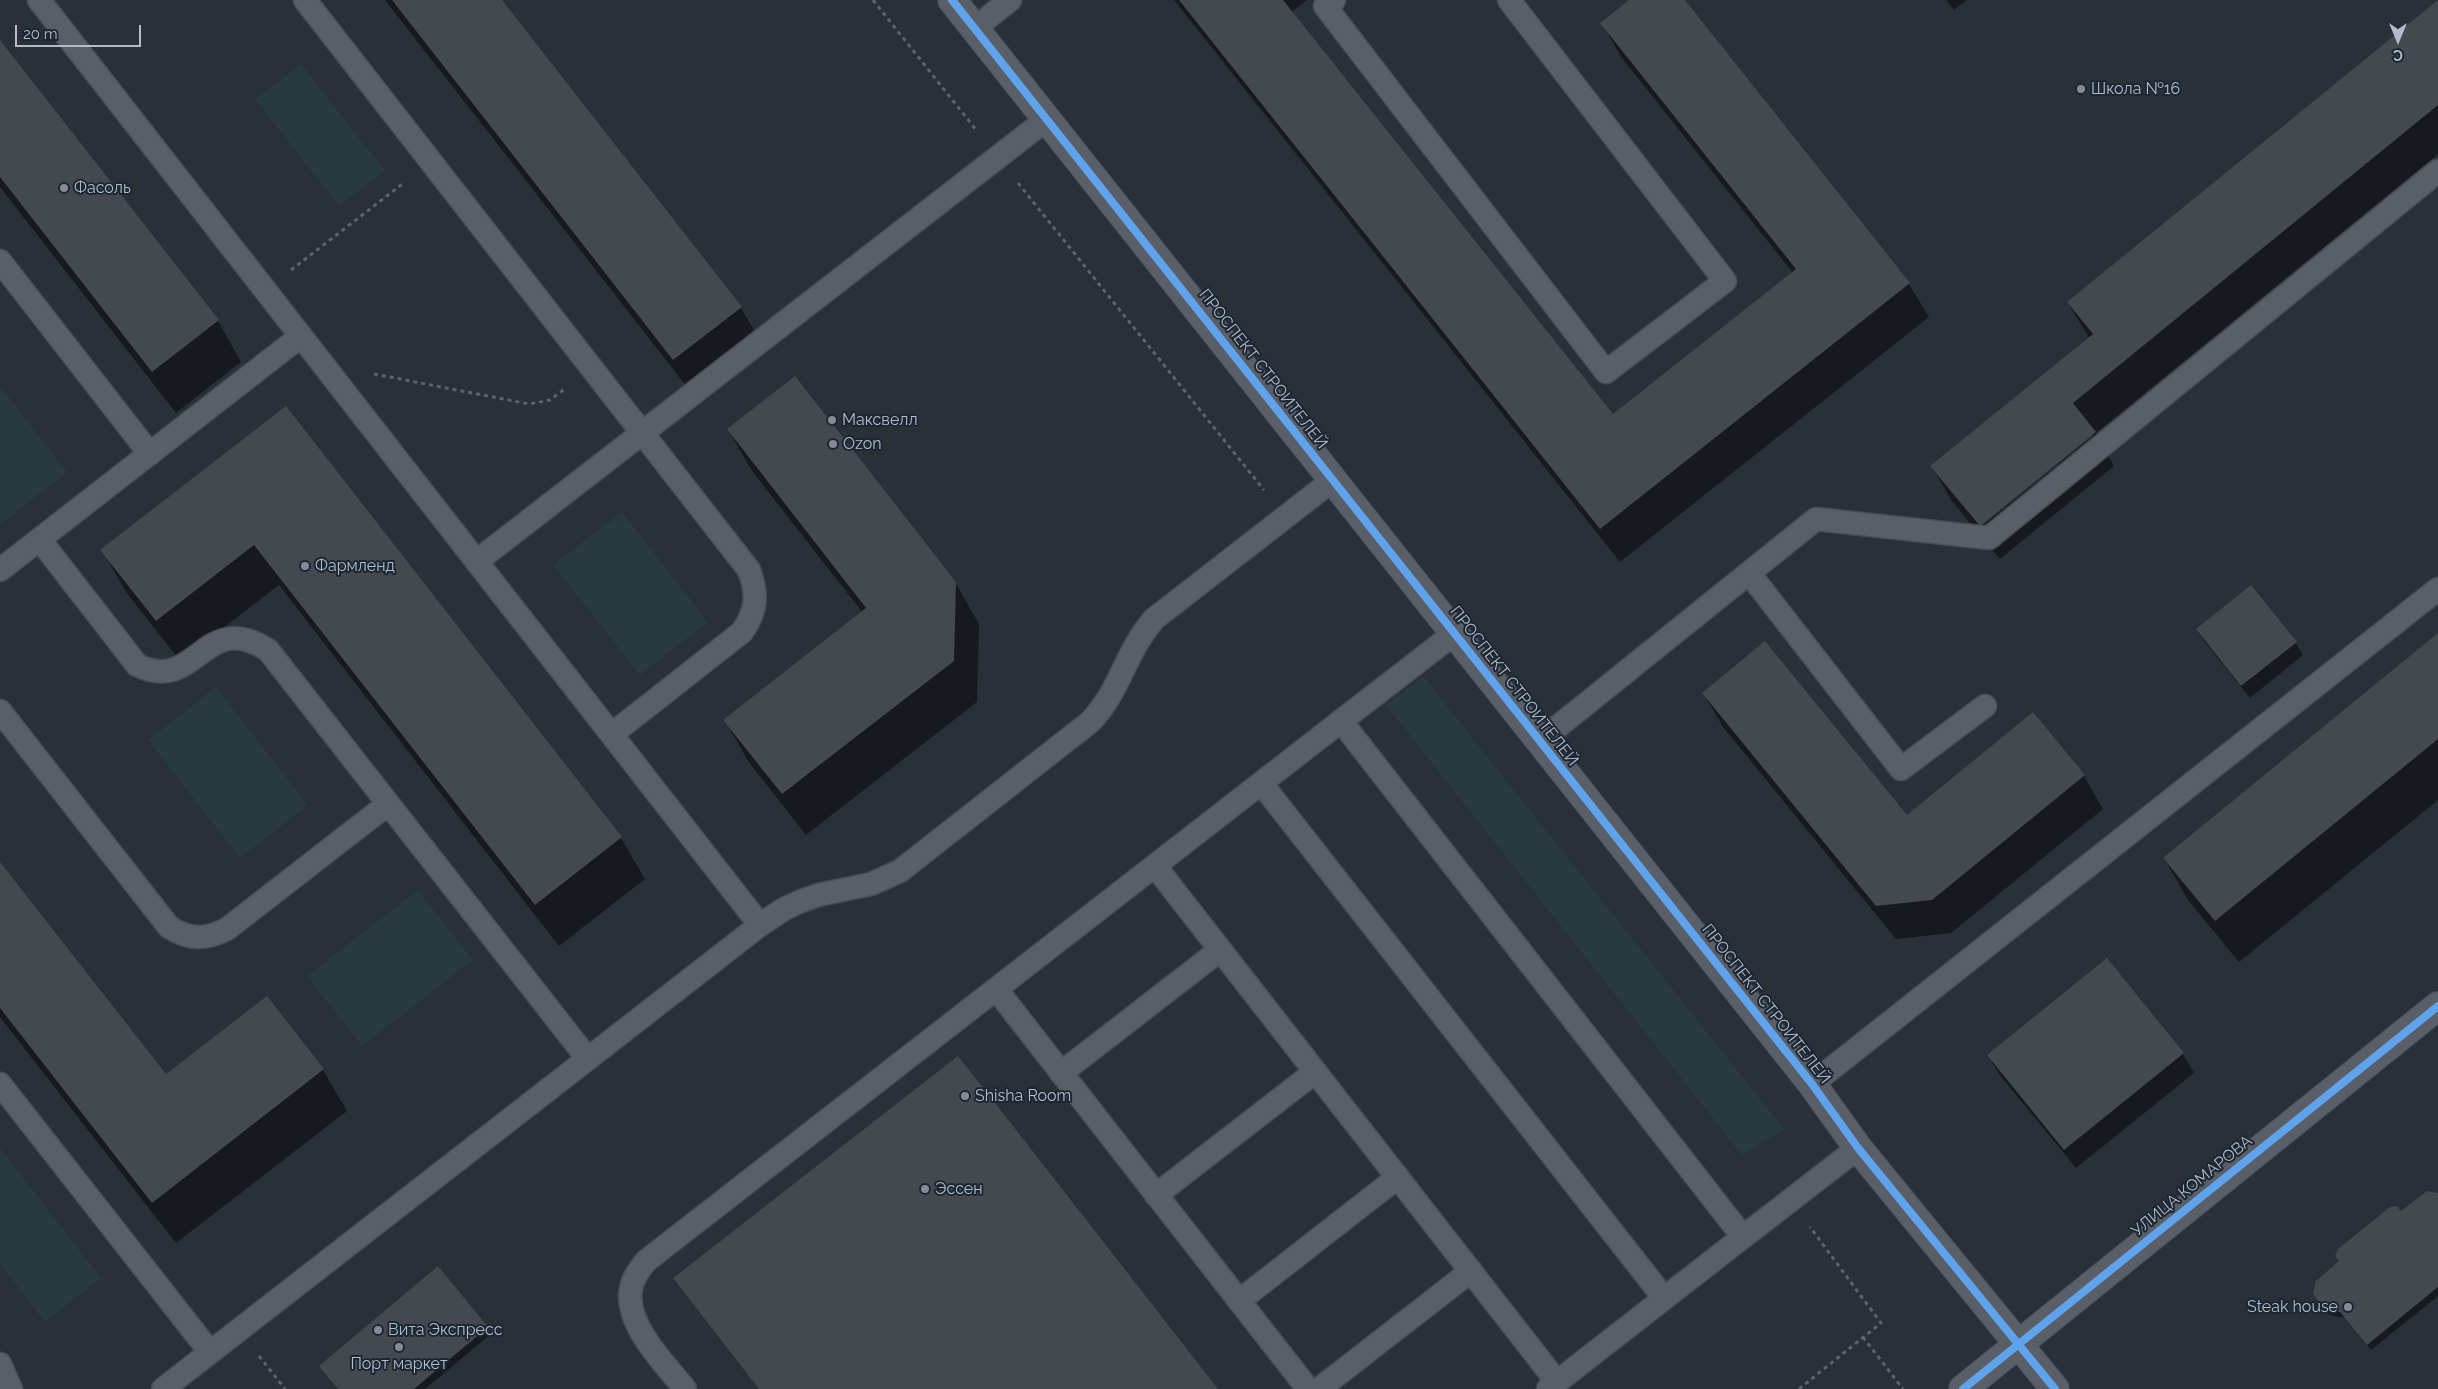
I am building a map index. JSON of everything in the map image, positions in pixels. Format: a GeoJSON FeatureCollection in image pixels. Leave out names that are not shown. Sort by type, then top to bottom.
{"type":"FeatureCollection","features":[{"type":"Feature","properties":{"kind":"street","name":"ПРОСПЕКТ СТРОИТЕЛЕЙ"},"geometry":{"type":"LineString","coordinates":[[952,0],[1812,1084],[1858,1148],[2055,1389]]}},
{"type":"Feature","properties":{"kind":"street","name":"УЛИЦА КОМАРОВА"},"geometry":{"type":"LineString","coordinates":[[1963,1389],[2438,1006]]}},
{"type":"Feature","properties":{"kind":"lane"},"geometry":{"type":"LineString","coordinates":[[39,0],[760,925]]}},
{"type":"Feature","properties":{"kind":"lane"},"geometry":{"type":"LineString","coordinates":[[305,0],[749,570],[755,586],[756,603],[751,620],[742,632],[612,734]]}},
{"type":"Feature","properties":{"kind":"lane"},"geometry":{"type":"LineString","coordinates":[[975,28],[1010,0]]}},
{"type":"Feature","properties":{"kind":"lane"},"geometry":{"type":"LineString","coordinates":[[1326,2],[1606,372],[1725,281],[1508,0]]}},
{"type":"Feature","properties":{"kind":"lane"},"geometry":{"type":"LineString","coordinates":[[477,561],[1047,119]]}},
{"type":"Feature","properties":{"kind":"lane"},"geometry":{"type":"LineString","coordinates":[[1540,741],[1816,519],[1989,538],[2438,172]]}},
{"type":"Feature","properties":{"kind":"lane"},"geometry":{"type":"LineString","coordinates":[[0,261],[150,454]]}},
{"type":"Feature","properties":{"kind":"lane"},"geometry":{"type":"LineString","coordinates":[[0,570],[301,336]]}},
{"type":"Feature","properties":{"kind":"lane"},"geometry":{"type":"LineString","coordinates":[[163,1389],[760,925],[784,909],[799,902],[818,895],[871,884],[907,865],[1090,722],[1110,698],[1134,644],[1154,620],[1333,480]]}},
{"type":"Feature","properties":{"kind":"lane"},"geometry":{"type":"LineString","coordinates":[[40,540],[137,665],[150,671],[173,671],[184,666],[215,642],[230,638],[256,643],[268,650],[588,1059]]}},
{"type":"Feature","properties":{"kind":"lane"},"geometry":{"type":"LineString","coordinates":[[1749,573],[1901,769],[1985,706]]}},
{"type":"Feature","properties":{"kind":"lane"},"geometry":{"type":"LineString","coordinates":[[1812,1084],[2438,589]]}},
{"type":"Feature","properties":{"kind":"lane"},"geometry":{"type":"LineString","coordinates":[[685,1389],[640,1331],[632,1315],[630,1294],[634,1278],[646,1261],[1454,633]]}},
{"type":"Feature","properties":{"kind":"lane"},"geometry":{"type":"LineString","coordinates":[[0,711],[169,927],[190,937],[214,936],[227,929],[388,804]]}},
{"type":"Feature","properties":{"kind":"lane"},"geometry":{"type":"LineString","coordinates":[[1341,721],[1744,1237]]}},
{"type":"Feature","properties":{"kind":"lane"},"geometry":{"type":"LineString","coordinates":[[1261,783],[1664,1298]]}},
{"type":"Feature","properties":{"kind":"lane"},"geometry":{"type":"LineString","coordinates":[[1154,866],[1471,1271],[1552,1385],[1858,1148]]}},
{"type":"Feature","properties":{"kind":"lane"},"geometry":{"type":"LineString","coordinates":[[1061,1073],[1220,950]]}},
{"type":"Feature","properties":{"kind":"lane"},"geometry":{"type":"LineString","coordinates":[[996,989],[1308,1389]]}},
{"type":"Feature","properties":{"kind":"lane"},"geometry":{"type":"LineString","coordinates":[[1156,1195],[1315,1072]]}},
{"type":"Feature","properties":{"kind":"lane"},"geometry":{"type":"LineString","coordinates":[[0,1084],[210,1352]]}},
{"type":"Feature","properties":{"kind":"lane"},"geometry":{"type":"LineString","coordinates":[[1239,1301],[1398,1177]]}},
{"type":"Feature","properties":{"kind":"lane"},"geometry":{"type":"LineString","coordinates":[[1319,1389],[1471,1271]]}},
{"type":"Feature","properties":{"kind":"lane"},"geometry":{"type":"LineString","coordinates":[[0,1364],[11,1389]]}},
{"type":"Feature","properties":{"kind":"path"},"geometry":{"type":"LineString","coordinates":[[873,0],[1285,517]]}},
{"type":"Feature","properties":{"kind":"path"},"geometry":{"type":"LineString","coordinates":[[265,290],[431,162]]}},
{"type":"Feature","properties":{"kind":"path"},"geometry":{"type":"LineString","coordinates":[[323,364],[528,404],[550,400],[592,368]]}},
{"type":"Feature","properties":{"kind":"path"},"geometry":{"type":"LineString","coordinates":[[1790,1200],[1881,1323],[1799,1389]]}},
{"type":"Feature","properties":{"kind":"path"},"geometry":{"type":"LineString","coordinates":[[238,1331],[285,1389]]}},
{"type":"Feature","properties":{"kind":"path"},"geometry":{"type":"LineString","coordinates":[[1863,1337],[1903,1389]]}},
{"type":"Feature","properties":{"kind":"green space"},"geometry":{"type":"Polygon","coordinates":[[[301,64],[385,171],[339,206],[255,99],[301,64]]]}},
{"type":"Feature","properties":{"kind":"green space"},"geometry":{"type":"Polygon","coordinates":[[[0,386],[67,472],[0,525],[0,386]]]}},
{"type":"Feature","properties":{"kind":"green space"},"geometry":{"type":"Polygon","coordinates":[[[622,512],[708,622],[640,675],[553,565],[622,512]]]}},
{"type":"Feature","properties":{"kind":"green space"},"geometry":{"type":"Polygon","coordinates":[[[1423,676],[1784,1129],[1742,1155],[1386,705],[1423,676]]]}},
{"type":"Feature","properties":{"kind":"green space"},"geometry":{"type":"Polygon","coordinates":[[[216,687],[308,805],[240,858],[148,740],[216,687]]]}},
{"type":"Feature","properties":{"kind":"green space"},"geometry":{"type":"Polygon","coordinates":[[[418,890],[473,960],[362,1046],[307,976],[418,890]]]}},
{"type":"Feature","properties":{"kind":"green space"},"geometry":{"type":"Polygon","coordinates":[[[0,1148],[101,1278],[45,1322],[0,1264],[0,1148]]]}},
{"type":"Feature","properties":{"kind":"building"},"geometry":{"type":"Polygon","coordinates":[[[392,0],[502,0],[742,307],[673,360],[392,0]]]}},
{"type":"Feature","properties":{"kind":"building"},"geometry":{"type":"Polygon","coordinates":[[[1179,0],[1283,0],[1613,414],[1796,269],[1600,23],[1629,0],[1685,0],[1910,283],[1600,529],[1179,0]]]}},
{"type":"Feature","properties":{"kind":"building"},"geometry":{"type":"Polygon","coordinates":[[[2438,0],[2438,105],[2073,403],[2096,432],[1980,526],[1930,466],[2093,334],[2067,302],[2438,0]]]}},
{"type":"Feature","properties":{"kind":"building"},"geometry":{"type":"Polygon","coordinates":[[[0,40],[219,320],[152,372],[0,177],[0,40]]]}},
{"type":"Feature","properties":{"kind":"building"},"geometry":{"type":"Polygon","coordinates":[[[795,376],[956,582],[954,661],[782,794],[723,720],[866,608],[727,429],[795,376]]]}},
{"type":"Feature","properties":{"kind":"building"},"geometry":{"type":"Polygon","coordinates":[[[286,406],[622,837],[535,905],[254,545],[156,621],[100,550],[286,406]]]}},
{"type":"Feature","properties":{"kind":"building"},"geometry":{"type":"Polygon","coordinates":[[[2251,585],[2297,642],[2241,686],[2196,629],[2251,585]]]}},
{"type":"Feature","properties":{"kind":"building"},"geometry":{"type":"Polygon","coordinates":[[[2438,633],[2438,739],[2215,921],[2163,858],[2438,633]]]}},
{"type":"Feature","properties":{"kind":"building"},"geometry":{"type":"Polygon","coordinates":[[[1765,641],[1907,815],[2033,712],[2085,775],[1932,900],[1876,906],[1702,693],[1765,641]]]}},
{"type":"Feature","properties":{"kind":"building"},"geometry":{"type":"Polygon","coordinates":[[[0,862],[166,1074],[267,996],[324,1069],[152,1203],[0,1008],[0,862]]]}},
{"type":"Feature","properties":{"kind":"building"},"geometry":{"type":"Polygon","coordinates":[[[2107,958],[2184,1053],[2064,1150],[1987,1055],[2107,958]]]}},
{"type":"Feature","properties":{"kind":"building","name":"Эссен"},"geometry":{"type":"Polygon","coordinates":[[[958,1056],[1218,1389],[759,1389],[673,1278],[958,1056]]]}},
{"type":"Feature","properties":{"kind":"building"},"geometry":{"type":"Polygon","coordinates":[[[2427,1191],[2438,1193],[2438,1287],[2367,1345],[2340,1312],[2325,1309],[2313,1294],[2316,1281],[2339,1261],[2335,1256],[2338,1249],[2390,1207],[2397,1206],[2401,1211],[2427,1191]]]}},
{"type":"Feature","properties":{"kind":"building"},"geometry":{"type":"Polygon","coordinates":[[[438,1266],[488,1327],[414,1389],[338,1389],[319,1366],[438,1266]]]}},
{"type":"Feature","properties":{"kind":"cycle path"},"geometry":{"type":"LineString","coordinates":[[952,0],[1812,1084],[1858,1148],[2055,1389]]}},
{"type":"Feature","properties":{"kind":"cycle path"},"geometry":{"type":"LineString","coordinates":[[1963,1389],[2438,1006]]}},
{"type":"Feature","properties":{"kind":"place","name":"Школа №16"},"geometry":{"type":"Point","coordinates":[2081,89]}},
{"type":"Feature","properties":{"kind":"place","name":"Фасоль"},"geometry":{"type":"Point","coordinates":[64,188]}},
{"type":"Feature","properties":{"kind":"place","name":"Максвелл"},"geometry":{"type":"Point","coordinates":[832,420]}},
{"type":"Feature","properties":{"kind":"place","name":"Ozon"},"geometry":{"type":"Point","coordinates":[833,444]}},
{"type":"Feature","properties":{"kind":"place","name":"Фармленд"},"geometry":{"type":"Point","coordinates":[305,566]}},
{"type":"Feature","properties":{"kind":"place","name":"Shisha Room"},"geometry":{"type":"Point","coordinates":[965,1096]}},
{"type":"Feature","properties":{"kind":"place","name":"Эссен"},"geometry":{"type":"Point","coordinates":[925,1189]}},
{"type":"Feature","properties":{"kind":"place","name":"Steak house"},"geometry":{"type":"Point","coordinates":[2348,1307]}},
{"type":"Feature","properties":{"kind":"place","name":"Вита Экспресс"},"geometry":{"type":"Point","coordinates":[378,1330]}},
{"type":"Feature","properties":{"kind":"place","name":"Порт маркет"},"geometry":{"type":"Point","coordinates":[399,1347]}}]}
